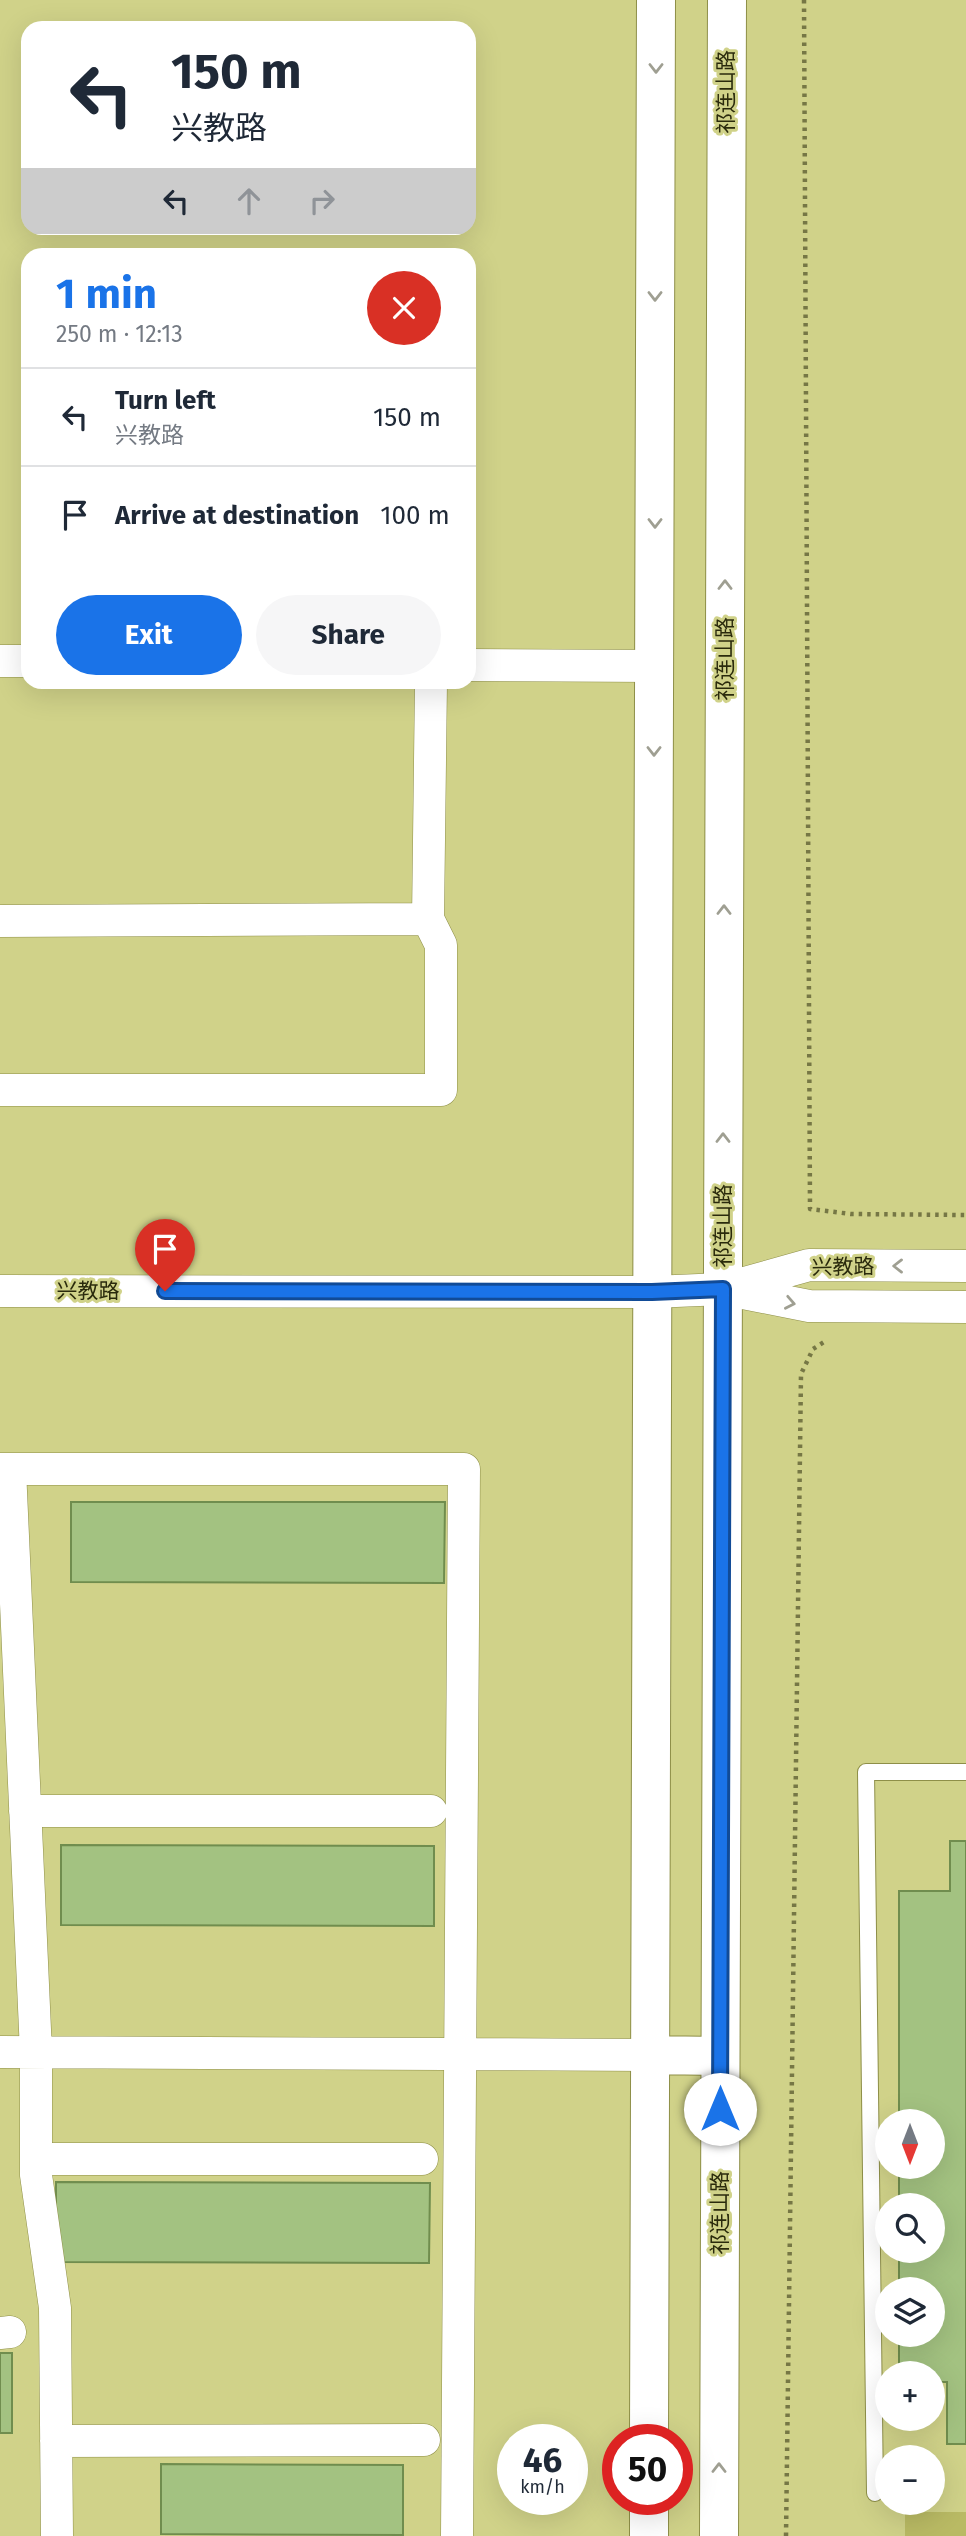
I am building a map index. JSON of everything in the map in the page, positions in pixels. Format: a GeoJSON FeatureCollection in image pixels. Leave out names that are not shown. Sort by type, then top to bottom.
{"type":"FeatureCollection","features":[{"type":"Feature","properties":{"kind":"main road"},"geometry":{"type":"LineString","coordinates":[[649,2424],[656,0]]}},
{"type":"Feature","properties":{"kind":"main road","name":"祁连山路"},"geometry":{"type":"LineString","coordinates":[[719,2536],[727,0]]}},
{"type":"Feature","properties":{"kind":"main road"},"geometry":{"type":"LineString","coordinates":[[650,2055],[720,2056]]}},
{"type":"Feature","properties":{"kind":"main road"},"geometry":{"type":"LineString","coordinates":[[649,2515],[649,2536]]}},
{"type":"Feature","properties":{"kind":"street"},"geometry":{"type":"LineString","coordinates":[[0,661],[21,662]]}},
{"type":"Feature","properties":{"kind":"street"},"geometry":{"type":"LineString","coordinates":[[476,665],[654,666]]}},
{"type":"Feature","properties":{"kind":"street"},"geometry":{"type":"LineString","coordinates":[[0,1090],[441,1090],[441,944],[428,919],[431,689]]}},
{"type":"Feature","properties":{"kind":"street"},"geometry":{"type":"LineString","coordinates":[[0,920],[428,919]]}},
{"type":"Feature","properties":{"kind":"street","name":"兴教路"},"geometry":{"type":"LineString","coordinates":[[0,1291],[652,1292],[723,1289],[809,1265],[966,1266]]}},
{"type":"Feature","properties":{"kind":"street","name":"兴教路"},"geometry":{"type":"LineString","coordinates":[[723,1289],[808,1306],[966,1307]]}},
{"type":"Feature","properties":{"kind":"street"},"geometry":{"type":"LineString","coordinates":[[57,2536],[55,2308],[36,2159],[36,2052],[5,1469],[464,1469],[457,2536]]}},
{"type":"Feature","properties":{"kind":"street"},"geometry":{"type":"LineString","coordinates":[[25,1811],[430,1811]]}},
{"type":"Feature","properties":{"kind":"street"},"geometry":{"type":"LineString","coordinates":[[0,2052],[460,2052],[650,2055]]}},
{"type":"Feature","properties":{"kind":"street"},"geometry":{"type":"LineString","coordinates":[[36,2159],[422,2159]]}},
{"type":"Feature","properties":{"kind":"street"},"geometry":{"type":"LineString","coordinates":[[56,2441],[425,2440]]}},
{"type":"Feature","properties":{"kind":"lane"},"geometry":{"type":"LineString","coordinates":[[875,2493],[866,1772],[966,1772]]}},
{"type":"Feature","properties":{"kind":"path"},"geometry":{"type":"LineString","coordinates":[[804,0],[810,1209],[851,1214],[966,1215]]}},
{"type":"Feature","properties":{"kind":"path"},"geometry":{"type":"LineString","coordinates":[[786,2536],[802,1374],[813,1349],[826,1341]]}},
{"type":"Feature","properties":{"kind":"shaded area"},"geometry":{"type":"Polygon","coordinates":[[[966,2512],[966,2536],[905,2536],[905,2515],[966,2512]]]}},
{"type":"Feature","properties":{"kind":"building"},"geometry":{"type":"Polygon","coordinates":[[[71,1502],[445,1502],[444,1583],[71,1582],[71,1502]]]}},
{"type":"Feature","properties":{"kind":"building"},"geometry":{"type":"Polygon","coordinates":[[[950,1841],[966,1841],[966,2444],[947,2444],[945,2361],[899,2361],[899,2347],[945,2347],[945,2277],[899,2277],[899,2263],[945,2263],[945,2193],[899,2193],[899,2179],[945,2179],[945,2109],[899,2109],[899,1891],[950,1891],[950,1841]]]}},
{"type":"Feature","properties":{"kind":"building"},"geometry":{"type":"Polygon","coordinates":[[[61,1845],[434,1846],[434,1926],[61,1925],[61,1845]]]}},
{"type":"Feature","properties":{"kind":"building"},"geometry":{"type":"Polygon","coordinates":[[[56,2182],[430,2183],[429,2263],[56,2262],[56,2182]]]}},
{"type":"Feature","properties":{"kind":"building"},"geometry":{"type":"Polygon","coordinates":[[[0,2353],[12,2353],[12,2433],[0,2433],[0,2353]]]}},
{"type":"Feature","properties":{"kind":"building"},"geometry":{"type":"Polygon","coordinates":[[[161,2464],[403,2465],[403,2535],[161,2534],[161,2464]]]}},
{"type":"Feature","properties":{"kind":"route"},"geometry":{"type":"LineString","coordinates":[[165,1291],[652,1292],[723,1289],[720,2109]]}}]}
